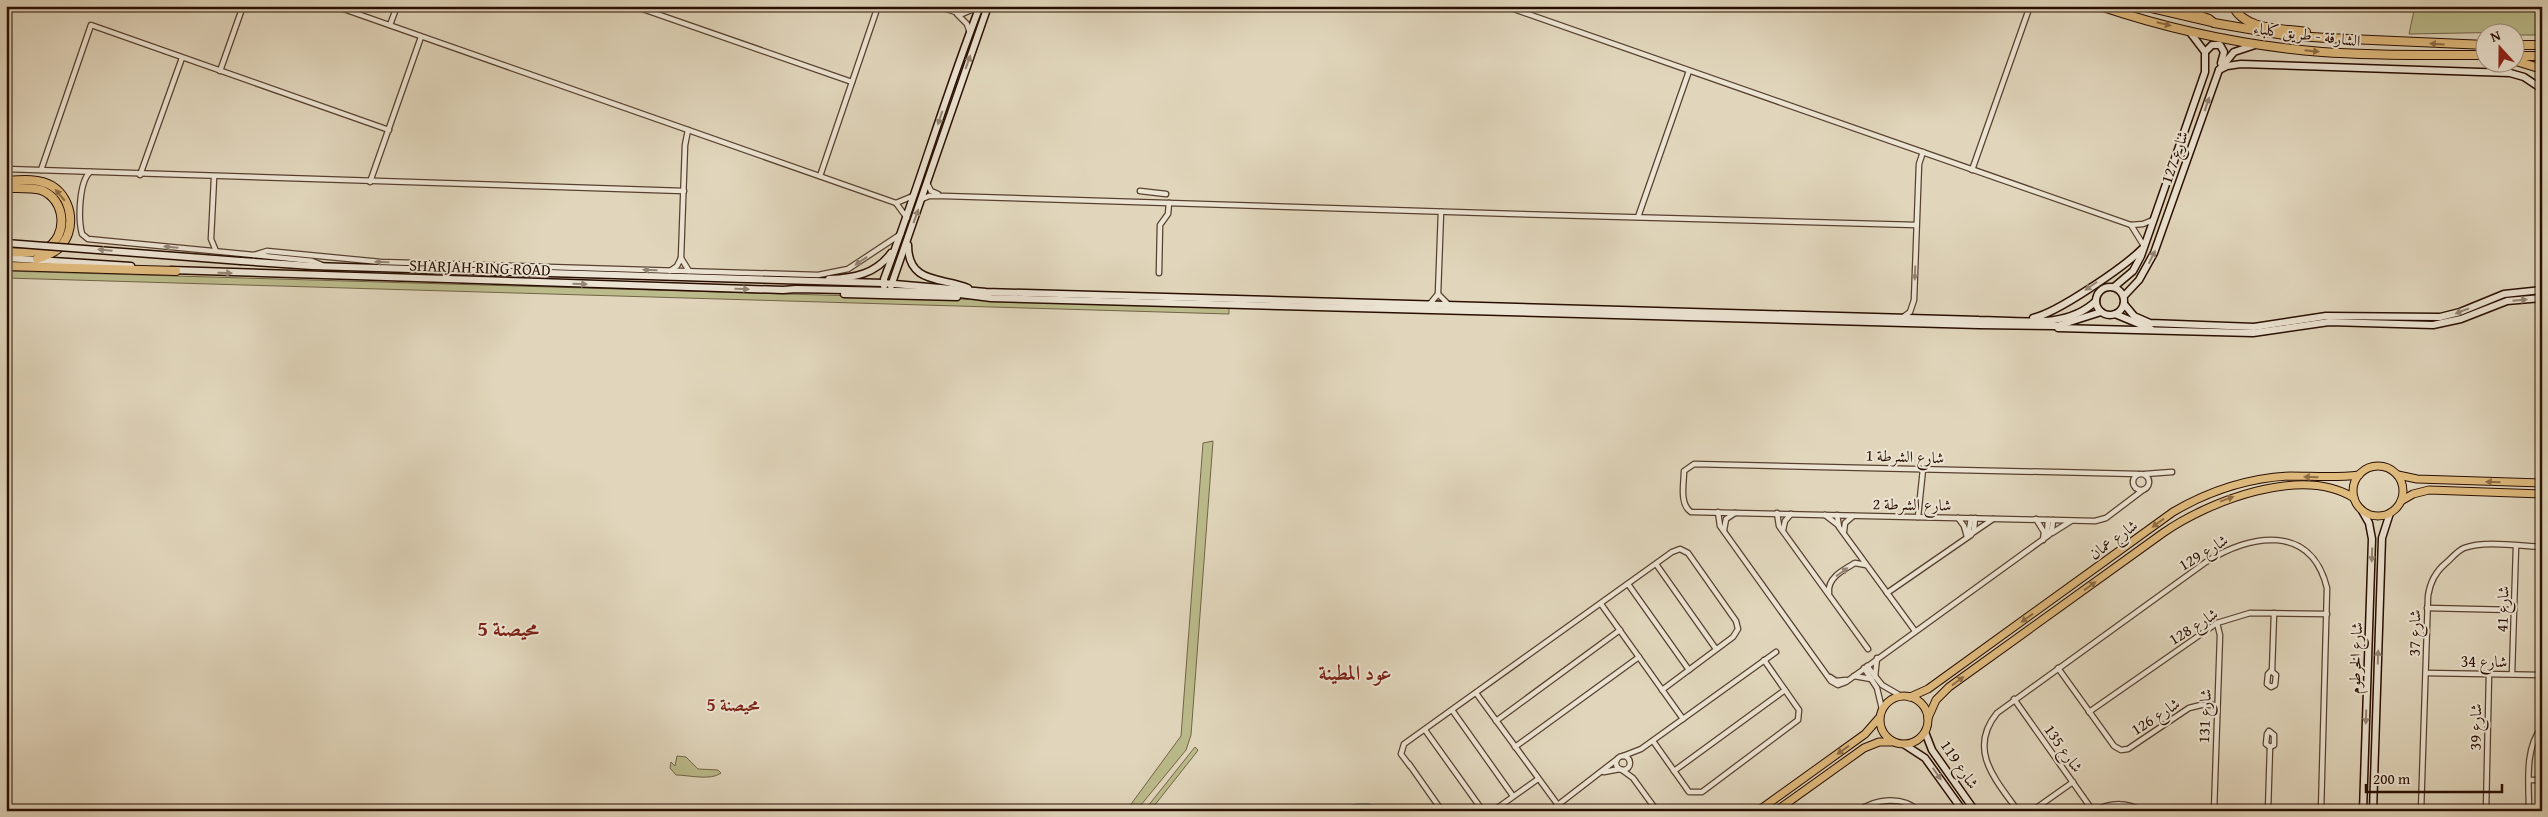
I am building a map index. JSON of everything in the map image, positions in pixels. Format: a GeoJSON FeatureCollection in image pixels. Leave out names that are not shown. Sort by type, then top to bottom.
{"type":"FeatureCollection","features":[{"type":"Feature","properties":{"kind":"highway","name":"الشارقة - طريق كلباء"},"geometry":{"type":"LineString","coordinates":[[2100,6],[2188,30],[2314,51],[2379,55],[2476,55]]}},
{"type":"Feature","properties":{"kind":"highway"},"geometry":{"type":"LineString","coordinates":[[2173,6],[2209,19],[2214,23],[2284,35],[2327,38]]}},
{"type":"Feature","properties":{"kind":"highway"},"geometry":{"type":"LineString","coordinates":[[2233,6],[2240,16],[2249,23],[2327,38]]}},
{"type":"Feature","properties":{"kind":"highway","name":"الشارقة - طريق كلباء"},"geometry":{"type":"LineString","coordinates":[[2327,38],[2476,45]]}},
{"type":"Feature","properties":{"kind":"highway"},"geometry":{"type":"LineString","coordinates":[[2526,45],[2542,45]]}},
{"type":"Feature","properties":{"kind":"highway"},"geometry":{"type":"LineString","coordinates":[[2526,56],[2542,56]]}},
{"type":"Feature","properties":{"kind":"highway"},"geometry":{"type":"LineString","coordinates":[[2526,64],[2542,69]]}},
{"type":"Feature","properties":{"kind":"highway"},"geometry":{"type":"LineString","coordinates":[[6,181],[42,182],[59,192],[66,202],[70,220],[68,236],[58,249],[37,259]]}},
{"type":"Feature","properties":{"kind":"highway"},"geometry":{"type":"LineString","coordinates":[[6,188],[34,189],[46,193],[58,206],[62,222],[56,238],[47,248],[28,252],[6,252]]}},
{"type":"Feature","properties":{"kind":"highway"},"geometry":{"type":"LineString","coordinates":[[6,266],[176,271]]}},
{"type":"Feature","properties":{"kind":"main road"},"geometry":{"type":"LineString","coordinates":[[2141,6],[2214,23]]}},
{"type":"Feature","properties":{"kind":"main road"},"geometry":{"type":"LineString","coordinates":[[2542,483],[2417,479],[2398,475],[2388,468],[2375,466],[2359,475],[2354,486],[2354,498],[2361,509],[2378,516],[2390,513],[2401,501],[2429,490],[2542,494]]}},
{"type":"Feature","properties":{"kind":"main road","name":"شارع عمان"},"geometry":{"type":"LineString","coordinates":[[1910,697],[1928,689],[2173,512],[2192,502],[2223,489],[2268,478],[2359,475]]}},
{"type":"Feature","properties":{"kind":"main road"},"geometry":{"type":"LineString","coordinates":[[2398,475],[2403,490],[2401,501]]}},
{"type":"Feature","properties":{"kind":"main road","name":"شارع عمان"},"geometry":{"type":"LineString","coordinates":[[1928,718],[1936,700],[1949,687],[2163,533],[2197,512],[2239,495],[2284,487],[2330,488],[2354,498]]}},
{"type":"Feature","properties":{"kind":"main road"},"geometry":{"type":"LineString","coordinates":[[1758,811],[1865,734],[1892,699],[1901,696],[1910,697],[1921,702],[1928,718],[1925,732],[1914,742],[1905,745],[1893,742],[1879,742],[1864,748],[1776,811]]}},
{"type":"Feature","properties":{"kind":"main road"},"geometry":{"type":"LineString","coordinates":[[1879,718],[1881,729],[1893,742]]}},
{"type":"Feature","properties":{"kind":"street"},"geometry":{"type":"LineString","coordinates":[[220,71],[243,6]]}},
{"type":"Feature","properties":{"kind":"street"},"geometry":{"type":"LineString","coordinates":[[335,6],[896,203],[907,219]]}},
{"type":"Feature","properties":{"kind":"street"},"geometry":{"type":"LineString","coordinates":[[390,25],[397,6]]}},
{"type":"Feature","properties":{"kind":"street"},"geometry":{"type":"LineString","coordinates":[[634,6],[852,82]]}},
{"type":"Feature","properties":{"kind":"street"},"geometry":{"type":"LineString","coordinates":[[820,176],[878,6]]}},
{"type":"Feature","properties":{"kind":"street"},"geometry":{"type":"LineString","coordinates":[[937,6],[957,14],[967,24],[970,33]]}},
{"type":"Feature","properties":{"kind":"street"},"geometry":{"type":"LineString","coordinates":[[957,14],[967,13],[980,6]]}},
{"type":"Feature","properties":{"kind":"street"},"geometry":{"type":"LineString","coordinates":[[885,288],[913,196],[980,6]]}},
{"type":"Feature","properties":{"kind":"street"},"geometry":{"type":"LineString","coordinates":[[893,284],[988,6]]}},
{"type":"Feature","properties":{"kind":"street"},"geometry":{"type":"LineString","coordinates":[[1504,6],[2131,225],[2143,224],[2154,219]]}},
{"type":"Feature","properties":{"kind":"street"},"geometry":{"type":"LineString","coordinates":[[1972,170],[2030,6]]}},
{"type":"Feature","properties":{"kind":"street"},"geometry":{"type":"LineString","coordinates":[[41,170],[91,25],[389,130]]}},
{"type":"Feature","properties":{"kind":"street"},"geometry":{"type":"LineString","coordinates":[[2188,30],[2204,52],[2215,44],[2222,47],[2224,54],[2220,70]]}},
{"type":"Feature","properties":{"kind":"street"},"geometry":{"type":"LineString","coordinates":[[370,182],[421,37]]}},
{"type":"Feature","properties":{"kind":"street"},"geometry":{"type":"LineString","coordinates":[[2241,64],[2236,61],[2234,52],[2247,46],[2264,44]]}},
{"type":"Feature","properties":{"kind":"street","name":"شارع 127"},"geometry":{"type":"LineString","coordinates":[[2114,287],[2133,271],[2144,246],[2205,72],[2204,52]]}},
{"type":"Feature","properties":{"kind":"street","name":"شارع 127"},"geometry":{"type":"LineString","coordinates":[[2124,300],[2154,254],[2220,70],[2234,52]]}},
{"type":"Feature","properties":{"kind":"street"},"geometry":{"type":"LineString","coordinates":[[140,175],[182,58]]}},
{"type":"Feature","properties":{"kind":"street"},"geometry":{"type":"LineString","coordinates":[[2220,70],[2227,66],[2241,64],[2510,73],[2524,77],[2542,89]]}},
{"type":"Feature","properties":{"kind":"street"},"geometry":{"type":"LineString","coordinates":[[1638,217],[1689,71]]}},
{"type":"Feature","properties":{"kind":"street"},"geometry":{"type":"LineString","coordinates":[[670,271],[677,266],[681,258],[685,145],[688,130]]}},
{"type":"Feature","properties":{"kind":"street"},"geometry":{"type":"LineString","coordinates":[[1902,318],[1910,312],[1914,305],[1919,164],[1923,152]]}},
{"type":"Feature","properties":{"kind":"street"},"geometry":{"type":"LineString","coordinates":[[6,169],[214,178],[684,191]]}},
{"type":"Feature","properties":{"kind":"street"},"geometry":{"type":"LineString","coordinates":[[90,172],[82,184],[81,229],[85,238],[312,261],[323,265]]}},
{"type":"Feature","properties":{"kind":"street"},"geometry":{"type":"LineString","coordinates":[[214,178],[211,239],[216,251]]}},
{"type":"Feature","properties":{"kind":"street"},"geometry":{"type":"LineString","coordinates":[[927,183],[931,191],[944,196]]}},
{"type":"Feature","properties":{"kind":"street"},"geometry":{"type":"LineString","coordinates":[[1140,191],[1166,194]]}},
{"type":"Feature","properties":{"kind":"street"},"geometry":{"type":"LineString","coordinates":[[1148,192],[1148,202]]}},
{"type":"Feature","properties":{"kind":"street"},"geometry":{"type":"LineString","coordinates":[[896,203],[913,196]]}},
{"type":"Feature","properties":{"kind":"street"},"geometry":{"type":"LineString","coordinates":[[922,199],[929,196],[944,196],[1916,225]]}},
{"type":"Feature","properties":{"kind":"street"},"geometry":{"type":"LineString","coordinates":[[1159,273],[1160,225],[1168,214],[1169,203]]}},
{"type":"Feature","properties":{"kind":"street"},"geometry":{"type":"LineString","coordinates":[[1429,305],[1438,294],[1441,212]]}},
{"type":"Feature","properties":{"kind":"street"},"geometry":{"type":"LineString","coordinates":[[2024,320],[2051,312],[2066,304],[2128,261],[2144,246],[2131,225]]}},
{"type":"Feature","properties":{"kind":"street"},"geometry":{"type":"LineString","coordinates":[[254,255],[267,252],[381,262],[783,275],[833,274],[854,265],[902,233]]}},
{"type":"Feature","properties":{"kind":"street"},"geometry":{"type":"LineString","coordinates":[[909,236],[909,255],[920,273],[931,279],[962,285],[973,291]]}},
{"type":"Feature","properties":{"kind":"street"},"geometry":{"type":"LineString","coordinates":[[202,250],[211,239]]}},
{"type":"Feature","properties":{"kind":"street"},"geometry":{"type":"LineString","coordinates":[[783,281],[833,278],[867,273],[886,259],[899,240]]}},
{"type":"Feature","properties":{"kind":"street"},"geometry":{"type":"LineString","coordinates":[[6,244],[323,265],[783,281],[944,292],[991,298]]}},
{"type":"Feature","properties":{"kind":"street","name":"SHARJAH RING ROAD"},"geometry":{"type":"LineString","coordinates":[[6,258],[176,271],[783,290]]}},
{"type":"Feature","properties":{"kind":"street"},"geometry":{"type":"LineString","coordinates":[[681,258],[689,271]]}},
{"type":"Feature","properties":{"kind":"street"},"geometry":{"type":"LineString","coordinates":[[783,290],[885,288],[893,284],[973,291],[1449,306],[2052,320],[2067,318],[2083,312],[2096,301],[2101,289],[2114,287],[2134,316],[2150,323],[2244,327],[2340,316],[2440,317],[2460,312],[2504,294],[2542,290]]}},
{"type":"Feature","properties":{"kind":"street"},"geometry":{"type":"LineString","coordinates":[[783,290],[991,298],[2051,326],[2072,323],[2101,312]]}},
{"type":"Feature","properties":{"kind":"street"},"geometry":{"type":"LineString","coordinates":[[1438,294],[1449,306]]}},
{"type":"Feature","properties":{"kind":"street"},"geometry":{"type":"LineString","coordinates":[[2051,326],[2063,329],[2253,333],[2338,322],[2434,325],[2461,319],[2507,301],[2542,298]]}},
{"type":"Feature","properties":{"kind":"street"},"geometry":{"type":"LineString","coordinates":[[2115,314],[2124,300]]}},
{"type":"Feature","properties":{"kind":"street"},"geometry":{"type":"LineString","coordinates":[[2096,301],[2101,312],[2108,315],[2115,314],[2139,326],[2161,331]]}},
{"type":"Feature","properties":{"kind":"street","name":"شارع الشرطة 1"},"geometry":{"type":"LineString","coordinates":[[1686,509],[1683,500],[1684,471],[1687,466],[1704,464],[2141,474],[2172,472]]}},
{"type":"Feature","properties":{"kind":"street"},"geometry":{"type":"LineString","coordinates":[[1920,469],[1920,517]]}},
{"type":"Feature","properties":{"kind":"street"},"geometry":{"type":"LineString","coordinates":[[2122,473],[2134,485],[2144,490],[2150,481],[2159,474]]}},
{"type":"Feature","properties":{"kind":"street"},"geometry":{"type":"LineString","coordinates":[[2131,499],[2134,485],[2141,474],[2150,481]]}},
{"type":"Feature","properties":{"kind":"street","name":"شارع الشرطة 2"},"geometry":{"type":"LineString","coordinates":[[1686,509],[1691,512],[2101,520],[2144,490]]}},
{"type":"Feature","properties":{"kind":"street","name":"شارع الخرطوم"},"geometry":{"type":"LineString","coordinates":[[2361,509],[2369,523],[2372,539],[2363,811]]}},
{"type":"Feature","properties":{"kind":"street"},"geometry":{"type":"LineString","coordinates":[[1707,512],[1718,522],[1827,674],[1838,681],[1852,676],[1866,667],[2044,538],[2074,520]]}},
{"type":"Feature","properties":{"kind":"street"},"geometry":{"type":"LineString","coordinates":[[1718,522],[1720,512]]}},
{"type":"Feature","properties":{"kind":"street"},"geometry":{"type":"LineString","coordinates":[[1720,512],[1723,530]]}},
{"type":"Feature","properties":{"kind":"street"},"geometry":{"type":"LineString","coordinates":[[1723,530],[1726,519],[1736,512]]}},
{"type":"Feature","properties":{"kind":"street"},"geometry":{"type":"LineString","coordinates":[[1766,513],[1779,525],[1868,649]]}},
{"type":"Feature","properties":{"kind":"street","name":"شارع الخرطوم"},"geometry":{"type":"LineString","coordinates":[[2373,811],[2382,538],[2390,513]]}},
{"type":"Feature","properties":{"kind":"street"},"geometry":{"type":"LineString","coordinates":[[1779,514],[1779,525]]}},
{"type":"Feature","properties":{"kind":"street"},"geometry":{"type":"LineString","coordinates":[[1779,514],[1782,530]]}},
{"type":"Feature","properties":{"kind":"street"},"geometry":{"type":"LineString","coordinates":[[1782,530],[1786,520],[1792,514]]}},
{"type":"Feature","properties":{"kind":"street"},"geometry":{"type":"LineString","coordinates":[[1824,514],[1843,531],[1914,631]]}},
{"type":"Feature","properties":{"kind":"street"},"geometry":{"type":"LineString","coordinates":[[1838,525],[1840,515]]}},
{"type":"Feature","properties":{"kind":"street"},"geometry":{"type":"LineString","coordinates":[[1840,515],[1843,531]]}},
{"type":"Feature","properties":{"kind":"street"},"geometry":{"type":"LineString","coordinates":[[1843,531],[1845,523],[1853,515]]}},
{"type":"Feature","properties":{"kind":"street"},"geometry":{"type":"LineString","coordinates":[[1958,518],[1964,526],[1967,537]]}},
{"type":"Feature","properties":{"kind":"street"},"geometry":{"type":"LineString","coordinates":[[1967,537],[1973,518]]}},
{"type":"Feature","properties":{"kind":"street"},"geometry":{"type":"LineString","coordinates":[[1973,518],[1974,532]]}},
{"type":"Feature","properties":{"kind":"street"},"geometry":{"type":"LineString","coordinates":[[1887,593],[1995,519]]}},
{"type":"Feature","properties":{"kind":"street"},"geometry":{"type":"LineString","coordinates":[[2036,520],[2042,528],[2044,538]]}},
{"type":"Feature","properties":{"kind":"street"},"geometry":{"type":"LineString","coordinates":[[2051,520],[2051,534]]}},
{"type":"Feature","properties":{"kind":"street"},"geometry":{"type":"LineString","coordinates":[[2044,538],[2048,532],[2051,520]]}},
{"type":"Feature","properties":{"kind":"street","name":"شارع 129"},"geometry":{"type":"LineString","coordinates":[[2018,811],[1990,771],[1984,747],[1986,730],[2000,709],[2222,552],[2256,540],[2274,539],[2286,541],[2310,556],[2326,582],[2327,614],[2321,811]]}},
{"type":"Feature","properties":{"kind":"street","name":"شارع 37"},"geometry":{"type":"LineString","coordinates":[[2421,811],[2428,590],[2434,576],[2460,551],[2476,545],[2542,547]]}},
{"type":"Feature","properties":{"kind":"street","name":"شارع 41"},"geometry":{"type":"LineString","coordinates":[[2512,674],[2516,546]]}},
{"type":"Feature","properties":{"kind":"street"},"geometry":{"type":"LineString","coordinates":[[1442,811],[1410,766],[1404,751],[1412,739],[1667,556],[1681,552],[1692,559],[1738,626],[1738,629],[1733,637],[1662,690]]}},
{"type":"Feature","properties":{"kind":"street"},"geometry":{"type":"LineString","coordinates":[[1829,594],[1828,586],[1832,580],[1855,563],[1866,565]]}},
{"type":"Feature","properties":{"kind":"street"},"geometry":{"type":"LineString","coordinates":[[1656,564],[1716,649]]}},
{"type":"Feature","properties":{"kind":"street"},"geometry":{"type":"LineString","coordinates":[[1628,584],[1689,670]]}},
{"type":"Feature","properties":{"kind":"street"},"geometry":{"type":"LineString","coordinates":[[1601,604],[1683,719]]}},
{"type":"Feature","properties":{"kind":"street"},"geometry":{"type":"LineString","coordinates":[[2428,608],[2514,610]]}},
{"type":"Feature","properties":{"kind":"street"},"geometry":{"type":"LineString","coordinates":[[2272,671],[2274,613]]}},
{"type":"Feature","properties":{"kind":"street","name":"شارع 128"},"geometry":{"type":"LineString","coordinates":[[2089,712],[2217,623],[2241,614],[2327,614]]}},
{"type":"Feature","properties":{"kind":"street","name":"شارع 131"},"geometry":{"type":"LineString","coordinates":[[2214,811],[2220,635],[2217,623]]}},
{"type":"Feature","properties":{"kind":"street"},"geometry":{"type":"LineString","coordinates":[[1496,721],[1620,630]]}},
{"type":"Feature","properties":{"kind":"street"},"geometry":{"type":"LineString","coordinates":[[1550,811],[1616,760],[1641,749],[1776,652]]}},
{"type":"Feature","properties":{"kind":"street"},"geometry":{"type":"LineString","coordinates":[[1515,747],[1639,657]]}},
{"type":"Feature","properties":{"kind":"street"},"geometry":{"type":"LineString","coordinates":[[1874,679],[1877,658]]}},
{"type":"Feature","properties":{"kind":"street"},"geometry":{"type":"LineString","coordinates":[[1652,741],[1689,792],[1702,792],[1797,722],[1799,710],[1764,660]]}},
{"type":"Feature","properties":{"kind":"street"},"geometry":{"type":"LineString","coordinates":[[1866,667],[1874,679],[1882,710]]}},
{"type":"Feature","properties":{"kind":"street","name":"شارع 126"},"geometry":{"type":"LineString","coordinates":[[2058,668],[2114,746],[2123,750],[2184,710],[2201,705],[2217,705]]}},
{"type":"Feature","properties":{"kind":"street","name":"شارع 34"},"geometry":{"type":"LineString","coordinates":[[2426,673],[2542,675]]}},
{"type":"Feature","properties":{"kind":"street","name":"شارع 39"},"geometry":{"type":"LineString","coordinates":[[2486,811],[2489,674]]}},
{"type":"Feature","properties":{"kind":"street"},"geometry":{"type":"LineString","coordinates":[[1852,676],[1864,676],[1874,679],[1888,690],[1901,696]]}},
{"type":"Feature","properties":{"kind":"street"},"geometry":{"type":"LineString","coordinates":[[1674,771],[1785,690]]}},
{"type":"Feature","properties":{"kind":"street"},"geometry":{"type":"LineString","coordinates":[[1476,693],[1558,805]]}},
{"type":"Feature","properties":{"kind":"street","name":"شارع 135"},"geometry":{"type":"LineString","coordinates":[[2014,699],[2094,811]]}},
{"type":"Feature","properties":{"kind":"street"},"geometry":{"type":"LineString","coordinates":[[1452,710],[1513,796]]}},
{"type":"Feature","properties":{"kind":"street"},"geometry":{"type":"LineString","coordinates":[[2528,811],[2531,748],[2542,727]]}},
{"type":"Feature","properties":{"kind":"street"},"geometry":{"type":"LineString","coordinates":[[1425,730],[1483,811]]}},
{"type":"Feature","properties":{"kind":"street","name":"شارع 119"},"geometry":{"type":"LineString","coordinates":[[1925,732],[1934,754],[1975,811]]}},
{"type":"Feature","properties":{"kind":"street","name":"شارع 119"},"geometry":{"type":"LineString","coordinates":[[1905,745],[1918,752],[1928,762],[1963,811]]}},
{"type":"Feature","properties":{"kind":"street"},"geometry":{"type":"LineString","coordinates":[[2268,811],[2270,747]]}},
{"type":"Feature","properties":{"kind":"street"},"geometry":{"type":"LineString","coordinates":[[1600,773],[1621,770],[1629,764],[1641,749]]}},
{"type":"Feature","properties":{"kind":"street"},"geometry":{"type":"LineString","coordinates":[[1623,756],[1629,760],[1635,781]]}},
{"type":"Feature","properties":{"kind":"street"},"geometry":{"type":"LineString","coordinates":[[1616,760],[1616,764],[1635,781],[1657,811]]}},
{"type":"Feature","properties":{"kind":"street"},"geometry":{"type":"LineString","coordinates":[[1493,811],[1538,779]]}},
{"type":"Feature","properties":{"kind":"street"},"geometry":{"type":"LineString","coordinates":[[2529,780],[2542,780]]}},
{"type":"Feature","properties":{"kind":"street"},"geometry":{"type":"LineString","coordinates":[[2032,811],[2073,782]]}},
{"type":"Feature","properties":{"kind":"street"},"geometry":{"type":"LineString","coordinates":[[1858,811],[1872,802],[1884,800],[1910,805],[1919,811]]}},
{"type":"Feature","properties":{"kind":"street"},"geometry":{"type":"LineString","coordinates":[[2094,811],[2105,806],[2120,804],[2142,811]]}},
{"type":"Feature","properties":{"kind":"green space"},"geometry":{"type":"Polygon","coordinates":[[[2415,6],[2542,6],[2542,35],[2526,35],[2526,22],[2476,22],[2476,33],[2409,34],[2415,6]]]}},
{"type":"Feature","properties":{"kind":"green space"},"geometry":{"type":"Polygon","coordinates":[[[6,271],[1229,307],[1229,314],[6,278],[6,271]]]}},
{"type":"Feature","properties":{"kind":"green space"},"geometry":{"type":"Polygon","coordinates":[[[1213,441],[1191,735],[1186,750],[1136,811],[1126,811],[1181,736],[1203,443],[1213,441]]]}},
{"type":"Feature","properties":{"kind":"green space"},"geometry":{"type":"Polygon","coordinates":[[[1195,747],[1198,750],[1196,753],[1150,811],[1144,811],[1195,747]]]}},
{"type":"Feature","properties":{"kind":"green space"},"geometry":{"type":"Polygon","coordinates":[[[677,756],[686,757],[698,769],[718,770],[721,773],[711,777],[676,775],[670,768],[671,762],[675,766],[677,756]]]}},
{"type":"Feature","properties":{"kind":"water"},"geometry":{"type":"Polygon","coordinates":[[[1357,804],[1369,804],[1388,811],[1327,811],[1357,804]]]}},
{"type":"Feature","properties":{"kind":"district","name":"محيصنة 5"},"geometry":{"type":"Point","coordinates":[508,629]}},
{"type":"Feature","properties":{"kind":"district","name":"عود المطينة"},"geometry":{"type":"Point","coordinates":[1355,673]}},
{"type":"Feature","properties":{"kind":"district","name":"محيصنة 5"},"geometry":{"type":"Point","coordinates":[733,705]}}]}
